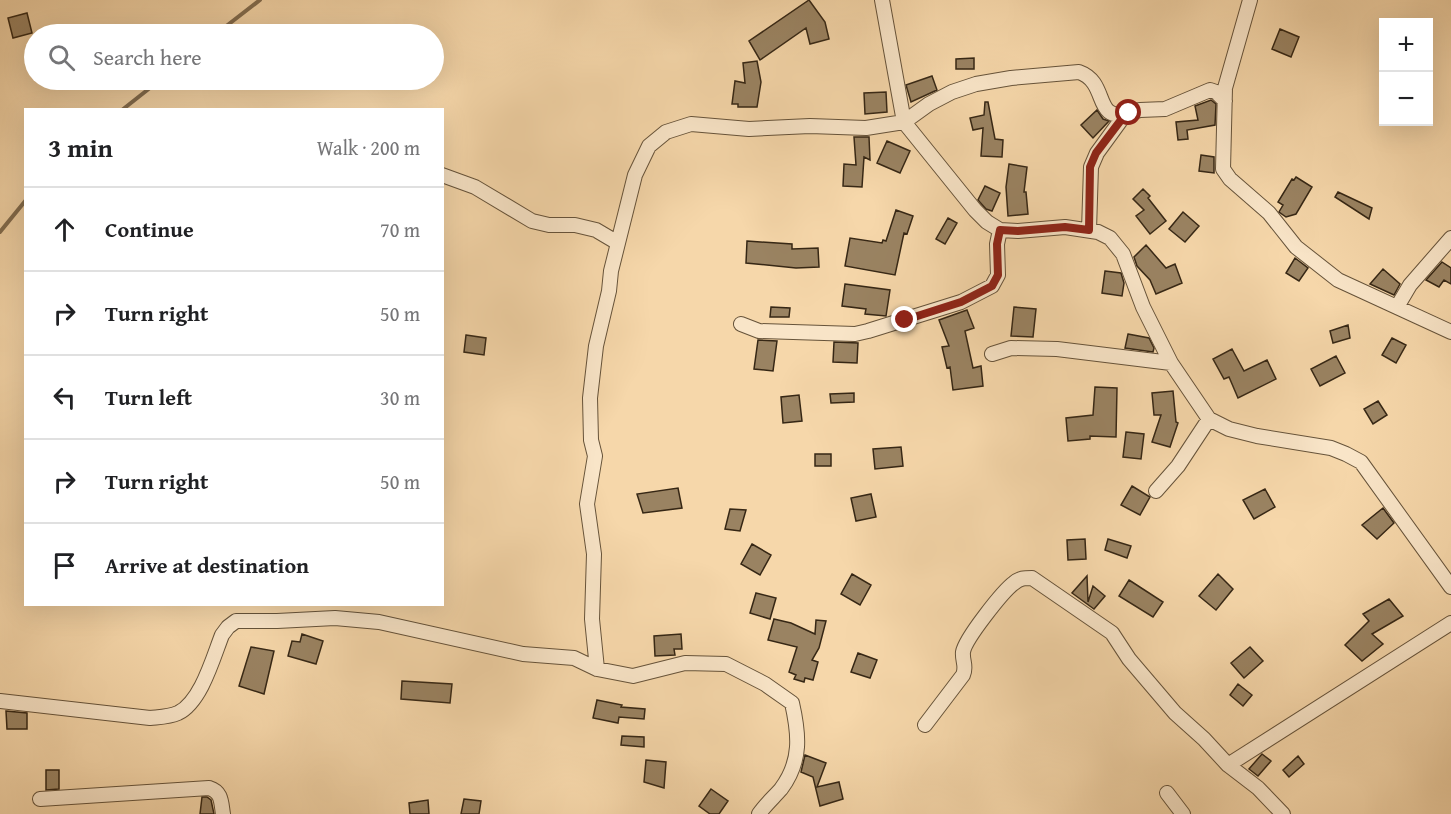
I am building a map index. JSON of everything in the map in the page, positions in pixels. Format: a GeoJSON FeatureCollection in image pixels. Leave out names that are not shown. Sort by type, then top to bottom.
{"type":"FeatureCollection","features":[{"type":"Feature","properties":{"kind":"street"},"geometry":{"type":"LineString","coordinates":[[882,0],[904,122],[975,210],[987,222],[1000,230],[1018,231],[1065,227],[1098,232],[1110,238],[1123,254],[1143,308],[1171,363],[1209,419],[1230,429],[1257,436],[1331,448],[1361,462],[1451,587]]}},
{"type":"Feature","properties":{"kind":"street"},"geometry":{"type":"LineString","coordinates":[[1250,0],[1225,88],[1224,148],[1221,159],[1223,169],[1230,179],[1269,213],[1296,247],[1338,280],[1451,332]]}},
{"type":"Feature","properties":{"kind":"street"},"geometry":{"type":"LineString","coordinates":[[597,669],[592,619],[594,554],[587,504],[595,456],[591,440],[590,398],[596,346],[618,243],[635,175],[649,146],[666,132],[691,124],[749,129],[810,126],[866,128],[904,122],[952,92],[976,84],[1011,78],[1078,72],[1087,75],[1095,83],[1105,108],[1110,114],[1116,116],[1140,110],[1165,109],[1210,90],[1216,92],[1224,101]]}},
{"type":"Feature","properties":{"kind":"street"},"geometry":{"type":"LineString","coordinates":[[1089,230],[1090,167],[1096,153],[1129,113]]}},
{"type":"Feature","properties":{"kind":"street"},"geometry":{"type":"LineString","coordinates":[[444,176],[475,187],[532,221],[549,225],[575,225],[596,230],[618,243]]}},
{"type":"Feature","properties":{"kind":"street"},"geometry":{"type":"LineString","coordinates":[[741,324],[759,331],[855,334],[961,302],[992,286],[998,275],[997,244],[1000,230]]}},
{"type":"Feature","properties":{"kind":"street"},"geometry":{"type":"LineString","coordinates":[[1397,307],[1410,285],[1451,238]]}},
{"type":"Feature","properties":{"kind":"street"},"geometry":{"type":"LineString","coordinates":[[992,354],[1011,348],[1057,349],[1171,363]]}},
{"type":"Feature","properties":{"kind":"street"},"geometry":{"type":"LineString","coordinates":[[1156,491],[1178,466],[1209,419]]}},
{"type":"Feature","properties":{"kind":"street"},"geometry":{"type":"LineString","coordinates":[[925,726],[963,675],[965,647],[986,615],[1002,594],[1015,582],[1023,578],[1032,578],[1112,633],[1129,659],[1175,713],[1228,765],[1258,788],[1283,814]]}},
{"type":"Feature","properties":{"kind":"street"},"geometry":{"type":"LineString","coordinates":[[0,700],[150,718],[178,713],[196,698],[222,635],[236,621],[335,618],[379,622],[523,654],[574,658],[597,669],[633,676],[685,663],[726,664],[765,684],[792,703],[798,730],[795,761],[782,787],[759,814]]}},
{"type":"Feature","properties":{"kind":"street"},"geometry":{"type":"LineString","coordinates":[[1228,765],[1451,623]]}},
{"type":"Feature","properties":{"kind":"street"},"geometry":{"type":"LineString","coordinates":[[40,800],[209,788],[215,790],[221,797],[223,814]]}},
{"type":"Feature","properties":{"kind":"street"},"geometry":{"type":"LineString","coordinates":[[1167,793],[1183,814]]}},
{"type":"Feature","properties":{"kind":"building"},"geometry":{"type":"Polygon","coordinates":[[[809,0],[825,22],[829,39],[810,44],[806,28],[760,60],[749,41],[809,0]]]}},
{"type":"Feature","properties":{"kind":"building"},"geometry":{"type":"Polygon","coordinates":[[[27,13],[30,24],[24,24],[24,35],[13,38],[8,18],[27,13]]]}},
{"type":"Feature","properties":{"kind":"building"},"geometry":{"type":"Polygon","coordinates":[[[1280,29],[1299,37],[1291,57],[1272,49],[1280,29]]]}},
{"type":"Feature","properties":{"kind":"building"},"geometry":{"type":"Polygon","coordinates":[[[974,58],[974,69],[956,69],[956,59],[974,58]]]}},
{"type":"Feature","properties":{"kind":"building"},"geometry":{"type":"Polygon","coordinates":[[[757,61],[761,82],[757,107],[738,107],[738,104],[732,104],[735,81],[745,83],[743,63],[757,61]]]}},
{"type":"Feature","properties":{"kind":"building"},"geometry":{"type":"Polygon","coordinates":[[[932,76],[937,90],[911,102],[906,85],[932,76]]]}},
{"type":"Feature","properties":{"kind":"building"},"geometry":{"type":"Polygon","coordinates":[[[886,92],[887,112],[865,114],[864,93],[886,92]]]}},
{"type":"Feature","properties":{"kind":"building"},"geometry":{"type":"Polygon","coordinates":[[[1211,100],[1216,104],[1215,125],[1187,130],[1188,139],[1178,140],[1176,122],[1198,120],[1195,106],[1211,100]]]}},
{"type":"Feature","properties":{"kind":"building"},"geometry":{"type":"Polygon","coordinates":[[[985,102],[988,102],[995,139],[1003,140],[1002,157],[981,156],[983,128],[973,130],[970,118],[984,115],[985,102]]]}},
{"type":"Feature","properties":{"kind":"building"},"geometry":{"type":"Polygon","coordinates":[[[1097,110],[1103,119],[1109,121],[1093,138],[1081,125],[1097,110]]]}},
{"type":"Feature","properties":{"kind":"building"},"geometry":{"type":"Polygon","coordinates":[[[854,137],[869,137],[870,160],[864,157],[862,187],[843,186],[844,164],[856,165],[854,137]]]}},
{"type":"Feature","properties":{"kind":"building"},"geometry":{"type":"Polygon","coordinates":[[[887,141],[910,151],[900,173],[877,163],[887,141]]]}},
{"type":"Feature","properties":{"kind":"building"},"geometry":{"type":"Polygon","coordinates":[[[1201,155],[1214,157],[1214,173],[1199,171],[1201,155]]]}},
{"type":"Feature","properties":{"kind":"building"},"geometry":{"type":"Polygon","coordinates":[[[1009,164],[1027,167],[1024,192],[1026,192],[1028,214],[1008,216],[1006,187],[1009,164]]]}},
{"type":"Feature","properties":{"kind":"building"},"geometry":{"type":"Polygon","coordinates":[[[1296,177],[1312,187],[1296,214],[1286,217],[1279,212],[1283,205],[1278,202],[1292,179],[1296,177]]]}},
{"type":"Feature","properties":{"kind":"building"},"geometry":{"type":"Polygon","coordinates":[[[985,186],[1000,193],[992,211],[986,209],[978,200],[985,186]]]}},
{"type":"Feature","properties":{"kind":"building"},"geometry":{"type":"Polygon","coordinates":[[[1143,189],[1166,221],[1150,234],[1136,216],[1144,210],[1133,199],[1143,189]]]}},
{"type":"Feature","properties":{"kind":"building"},"geometry":{"type":"Polygon","coordinates":[[[1338,192],[1372,208],[1369,219],[1335,197],[1338,192]]]}},
{"type":"Feature","properties":{"kind":"building"},"geometry":{"type":"Polygon","coordinates":[[[896,210],[913,216],[907,234],[904,233],[895,275],[845,266],[850,238],[882,243],[883,240],[886,241],[896,210]]]}},
{"type":"Feature","properties":{"kind":"building"},"geometry":{"type":"Polygon","coordinates":[[[1183,212],[1199,226],[1185,242],[1169,229],[1183,212]]]}},
{"type":"Feature","properties":{"kind":"building"},"geometry":{"type":"Polygon","coordinates":[[[948,218],[957,223],[945,244],[936,239],[948,218]]]}},
{"type":"Feature","properties":{"kind":"building"},"geometry":{"type":"Polygon","coordinates":[[[747,241],[792,244],[792,249],[818,248],[819,267],[796,268],[746,263],[747,241]]]}},
{"type":"Feature","properties":{"kind":"building"},"geometry":{"type":"Polygon","coordinates":[[[1146,245],[1166,268],[1175,264],[1182,283],[1156,294],[1150,280],[1137,266],[1134,257],[1146,245]]]}},
{"type":"Feature","properties":{"kind":"building"},"geometry":{"type":"Polygon","coordinates":[[[1295,258],[1308,268],[1299,281],[1286,273],[1295,258]]]}},
{"type":"Feature","properties":{"kind":"building"},"geometry":{"type":"Polygon","coordinates":[[[1442,262],[1451,268],[1451,284],[1444,280],[1439,287],[1426,280],[1442,262]]]}},
{"type":"Feature","properties":{"kind":"building"},"geometry":{"type":"Polygon","coordinates":[[[1383,269],[1400,284],[1394,295],[1370,284],[1383,269]]]}},
{"type":"Feature","properties":{"kind":"building"},"geometry":{"type":"Polygon","coordinates":[[[1105,271],[1121,273],[1124,283],[1122,296],[1102,293],[1105,271]]]}},
{"type":"Feature","properties":{"kind":"building"},"geometry":{"type":"Polygon","coordinates":[[[845,284],[890,290],[886,316],[865,314],[866,309],[842,306],[845,284]]]}},
{"type":"Feature","properties":{"kind":"building"},"geometry":{"type":"Polygon","coordinates":[[[771,307],[790,308],[789,317],[770,317],[771,307]]]}},
{"type":"Feature","properties":{"kind":"building"},"geometry":{"type":"Polygon","coordinates":[[[1014,307],[1036,309],[1033,337],[1011,336],[1014,307]]]}},
{"type":"Feature","properties":{"kind":"building"},"geometry":{"type":"Polygon","coordinates":[[[967,310],[974,328],[965,331],[973,368],[981,366],[983,386],[953,390],[950,367],[947,368],[942,347],[949,346],[939,320],[967,310]]]}},
{"type":"Feature","properties":{"kind":"building"},"geometry":{"type":"Polygon","coordinates":[[[1348,325],[1350,338],[1333,343],[1330,331],[1348,325]]]}},
{"type":"Feature","properties":{"kind":"building"},"geometry":{"type":"Polygon","coordinates":[[[1128,334],[1149,338],[1154,348],[1153,352],[1125,348],[1128,334]]]}},
{"type":"Feature","properties":{"kind":"building"},"geometry":{"type":"Polygon","coordinates":[[[466,335],[486,338],[484,355],[464,352],[466,335]]]}},
{"type":"Feature","properties":{"kind":"building"},"geometry":{"type":"Polygon","coordinates":[[[1392,338],[1406,345],[1396,363],[1382,355],[1392,338]]]}},
{"type":"Feature","properties":{"kind":"building"},"geometry":{"type":"Polygon","coordinates":[[[758,340],[777,341],[773,371],[754,369],[758,340]]]}},
{"type":"Feature","properties":{"kind":"building"},"geometry":{"type":"Polygon","coordinates":[[[834,342],[858,343],[857,363],[833,362],[834,342]]]}},
{"type":"Feature","properties":{"kind":"building"},"geometry":{"type":"Polygon","coordinates":[[[1232,349],[1244,371],[1267,360],[1276,379],[1238,398],[1229,377],[1224,379],[1213,359],[1232,349]]]}},
{"type":"Feature","properties":{"kind":"building"},"geometry":{"type":"Polygon","coordinates":[[[1336,356],[1345,373],[1320,386],[1311,369],[1336,356]]]}},
{"type":"Feature","properties":{"kind":"building"},"geometry":{"type":"Polygon","coordinates":[[[1095,387],[1117,388],[1116,437],[1090,436],[1090,439],[1068,441],[1066,418],[1093,415],[1095,387]]]}},
{"type":"Feature","properties":{"kind":"building"},"geometry":{"type":"Polygon","coordinates":[[[1173,391],[1176,422],[1178,423],[1170,447],[1152,442],[1161,415],[1154,415],[1152,393],[1173,391]]]}},
{"type":"Feature","properties":{"kind":"building"},"geometry":{"type":"Polygon","coordinates":[[[854,393],[854,402],[831,403],[830,394],[854,393]]]}},
{"type":"Feature","properties":{"kind":"building"},"geometry":{"type":"Polygon","coordinates":[[[799,395],[802,421],[783,423],[781,397],[799,395]]]}},
{"type":"Feature","properties":{"kind":"building"},"geometry":{"type":"Polygon","coordinates":[[[1378,401],[1387,415],[1373,424],[1364,409],[1378,401]]]}},
{"type":"Feature","properties":{"kind":"building"},"geometry":{"type":"Polygon","coordinates":[[[1126,432],[1144,434],[1141,459],[1123,457],[1126,432]]]}},
{"type":"Feature","properties":{"kind":"building"},"geometry":{"type":"Polygon","coordinates":[[[901,447],[903,466],[875,469],[873,449],[901,447]]]}},
{"type":"Feature","properties":{"kind":"building"},"geometry":{"type":"Polygon","coordinates":[[[815,454],[831,454],[831,466],[815,466],[815,454]]]}},
{"type":"Feature","properties":{"kind":"building"},"geometry":{"type":"Polygon","coordinates":[[[1132,486],[1150,497],[1140,515],[1121,505],[1132,486]]]}},
{"type":"Feature","properties":{"kind":"building"},"geometry":{"type":"Polygon","coordinates":[[[678,488],[682,508],[643,513],[637,494],[678,488]]]}},
{"type":"Feature","properties":{"kind":"building"},"geometry":{"type":"Polygon","coordinates":[[[1265,489],[1275,507],[1254,519],[1243,500],[1265,489]]]}},
{"type":"Feature","properties":{"kind":"building"},"geometry":{"type":"Polygon","coordinates":[[[871,494],[876,517],[856,521],[851,498],[871,494]]]}},
{"type":"Feature","properties":{"kind":"building"},"geometry":{"type":"Polygon","coordinates":[[[1383,508],[1394,523],[1377,539],[1362,525],[1383,508]]]}},
{"type":"Feature","properties":{"kind":"building"},"geometry":{"type":"Polygon","coordinates":[[[730,509],[746,510],[740,531],[725,529],[730,509]]]}},
{"type":"Feature","properties":{"kind":"building"},"geometry":{"type":"Polygon","coordinates":[[[1085,539],[1086,559],[1068,560],[1067,540],[1085,539]]]}},
{"type":"Feature","properties":{"kind":"building"},"geometry":{"type":"Polygon","coordinates":[[[1108,539],[1131,546],[1127,558],[1105,550],[1108,539]]]}},
{"type":"Feature","properties":{"kind":"building"},"geometry":{"type":"Polygon","coordinates":[[[752,544],[771,555],[760,575],[741,564],[752,544]]]}},
{"type":"Feature","properties":{"kind":"building"},"geometry":{"type":"Polygon","coordinates":[[[852,574],[871,585],[860,605],[841,594],[852,574]]]}},
{"type":"Feature","properties":{"kind":"building"},"geometry":{"type":"Polygon","coordinates":[[[1218,574],[1233,589],[1216,610],[1199,596],[1218,574]]]}},
{"type":"Feature","properties":{"kind":"building"},"geometry":{"type":"Polygon","coordinates":[[[1087,576],[1088,602],[1093,586],[1105,596],[1094,609],[1072,593],[1087,576]]]}},
{"type":"Feature","properties":{"kind":"building"},"geometry":{"type":"Polygon","coordinates":[[[1129,580],[1163,602],[1153,617],[1119,596],[1129,580]]]}},
{"type":"Feature","properties":{"kind":"building"},"geometry":{"type":"Polygon","coordinates":[[[756,593],[776,598],[770,619],[750,613],[756,593]]]}},
{"type":"Feature","properties":{"kind":"building"},"geometry":{"type":"Polygon","coordinates":[[[1389,599],[1403,616],[1372,634],[1383,644],[1362,661],[1345,645],[1369,621],[1363,614],[1389,599]]]}},
{"type":"Feature","properties":{"kind":"building"},"geometry":{"type":"Polygon","coordinates":[[[774,619],[791,623],[815,634],[816,620],[826,621],[819,648],[812,660],[818,662],[813,680],[805,678],[804,682],[794,679],[796,675],[789,672],[797,647],[768,640],[774,619]]]}},
{"type":"Feature","properties":{"kind":"building"},"geometry":{"type":"Polygon","coordinates":[[[302,634],[323,641],[316,664],[288,656],[292,641],[300,642],[302,634]]]}},
{"type":"Feature","properties":{"kind":"building"},"geometry":{"type":"Polygon","coordinates":[[[681,634],[682,649],[674,649],[675,655],[655,656],[654,636],[681,634]]]}},
{"type":"Feature","properties":{"kind":"building"},"geometry":{"type":"Polygon","coordinates":[[[251,647],[274,651],[264,694],[239,686],[251,647]]]}},
{"type":"Feature","properties":{"kind":"building"},"geometry":{"type":"Polygon","coordinates":[[[1250,647],[1263,661],[1244,678],[1231,663],[1250,647]]]}},
{"type":"Feature","properties":{"kind":"building"},"geometry":{"type":"Polygon","coordinates":[[[858,653],[877,660],[870,678],[851,672],[858,653]]]}},
{"type":"Feature","properties":{"kind":"building"},"geometry":{"type":"Polygon","coordinates":[[[402,681],[452,684],[450,703],[401,699],[402,681]]]}},
{"type":"Feature","properties":{"kind":"building"},"geometry":{"type":"Polygon","coordinates":[[[1238,684],[1252,695],[1243,706],[1230,695],[1238,684]]]}},
{"type":"Feature","properties":{"kind":"building"},"geometry":{"type":"Polygon","coordinates":[[[597,700],[622,705],[621,707],[645,709],[644,719],[619,717],[618,723],[593,718],[597,700]]]}},
{"type":"Feature","properties":{"kind":"building"},"geometry":{"type":"Polygon","coordinates":[[[6,711],[27,713],[27,729],[7,729],[6,711]]]}},
{"type":"Feature","properties":{"kind":"building"},"geometry":{"type":"Polygon","coordinates":[[[622,736],[644,737],[644,747],[621,745],[622,736]]]}},
{"type":"Feature","properties":{"kind":"building"},"geometry":{"type":"Polygon","coordinates":[[[1262,754],[1271,761],[1258,776],[1249,769],[1262,754]]]}},
{"type":"Feature","properties":{"kind":"building"},"geometry":{"type":"Polygon","coordinates":[[[805,755],[826,763],[817,787],[839,782],[843,799],[820,806],[813,777],[801,772],[805,755]]]}},
{"type":"Feature","properties":{"kind":"building"},"geometry":{"type":"Polygon","coordinates":[[[1298,756],[1304,764],[1289,777],[1283,770],[1298,756]]]}},
{"type":"Feature","properties":{"kind":"building"},"geometry":{"type":"Polygon","coordinates":[[[646,760],[666,762],[664,788],[644,782],[646,760]]]}},
{"type":"Feature","properties":{"kind":"building"},"geometry":{"type":"Polygon","coordinates":[[[46,770],[59,770],[59,789],[46,790],[46,770]]]}},
{"type":"Feature","properties":{"kind":"building"},"geometry":{"type":"Polygon","coordinates":[[[711,789],[728,801],[719,814],[710,814],[699,806],[711,789]]]}},
{"type":"Feature","properties":{"kind":"building"},"geometry":{"type":"Polygon","coordinates":[[[202,797],[211,800],[214,814],[200,814],[202,797]]]}},
{"type":"Feature","properties":{"kind":"building"},"geometry":{"type":"Polygon","coordinates":[[[464,799],[481,801],[479,814],[461,814],[464,799]]]}},
{"type":"Feature","properties":{"kind":"building"},"geometry":{"type":"Polygon","coordinates":[[[428,800],[429,814],[410,814],[409,803],[428,800]]]}},
{"type":"Feature","properties":{"kind":"waterway"},"geometry":{"type":"LineString","coordinates":[[229,24],[260,0]]}},
{"type":"Feature","properties":{"kind":"waterway"},"geometry":{"type":"LineString","coordinates":[[125,108],[147,90]]}},
{"type":"Feature","properties":{"kind":"waterway"},"geometry":{"type":"LineString","coordinates":[[0,232],[24,202]]}},
{"type":"Feature","properties":{"kind":"route"},"geometry":{"type":"LineString","coordinates":[[905,320],[961,302],[992,286],[998,275],[997,244],[1000,230],[1018,231],[1065,227],[1089,230],[1090,167],[1096,153],[1129,113]]}}]}
